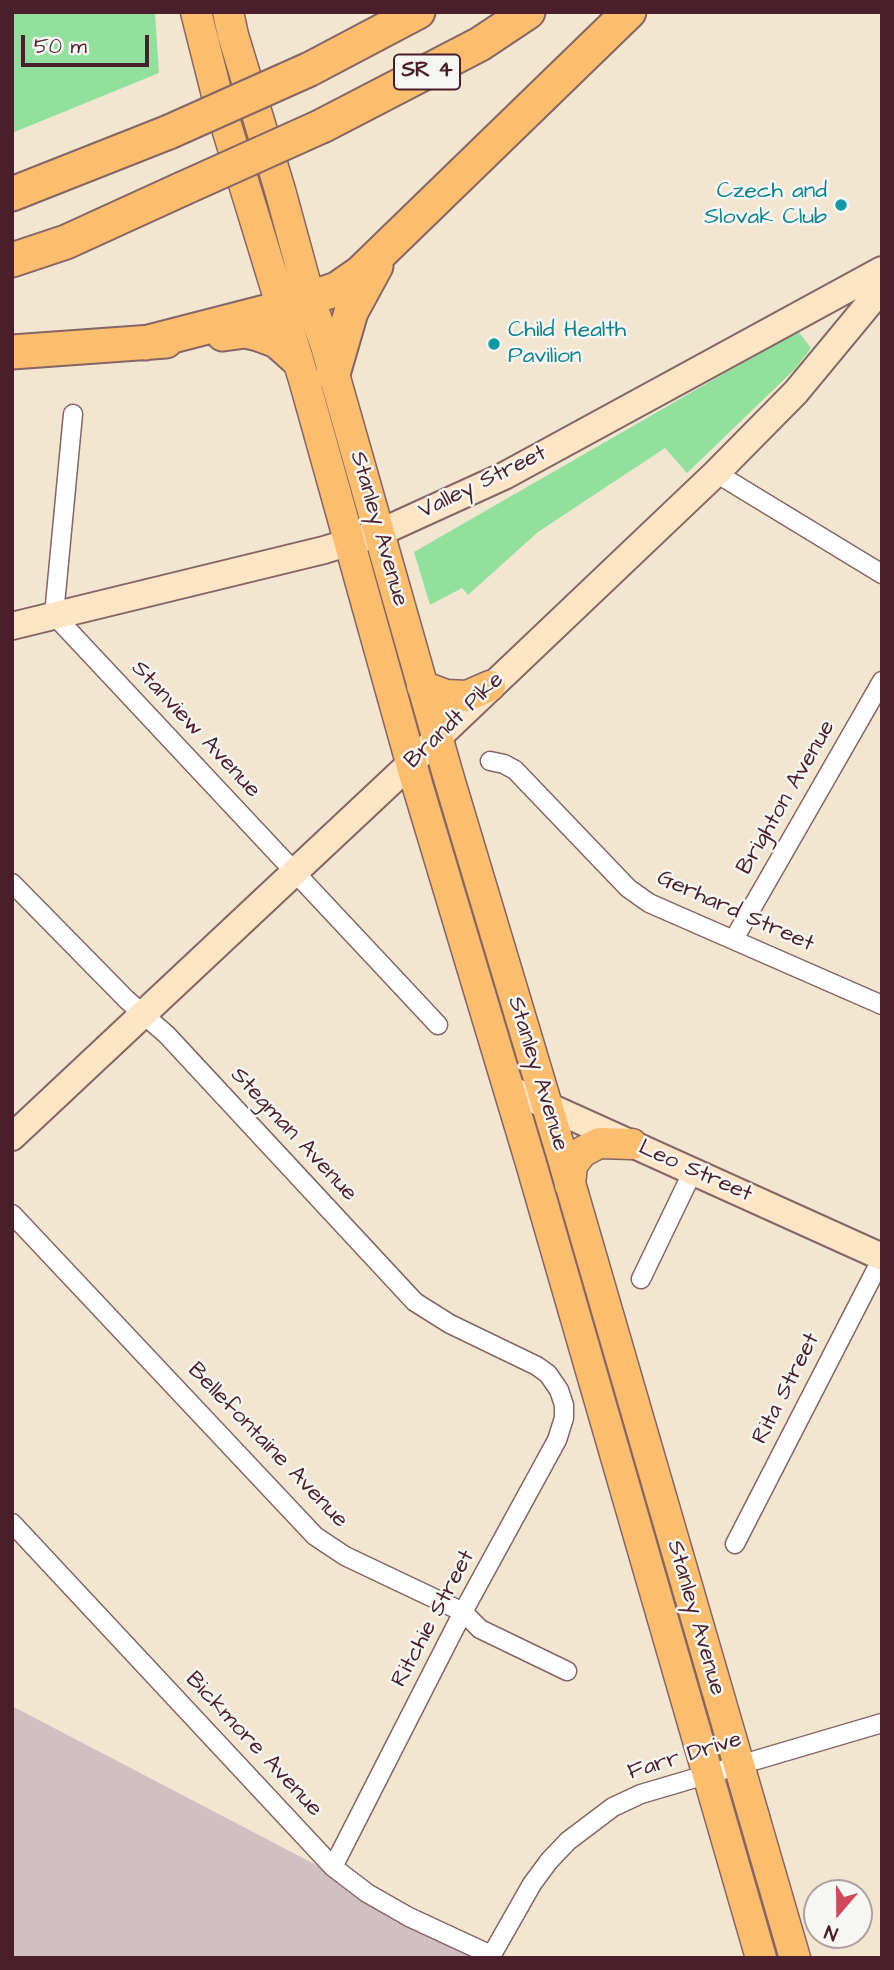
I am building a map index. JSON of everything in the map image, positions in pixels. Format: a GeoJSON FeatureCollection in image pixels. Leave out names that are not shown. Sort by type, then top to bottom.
{"type":"FeatureCollection","features":[{"type":"Feature","properties":{"kind":"highway","name":"SR 4"},"geometry":{"type":"LineString","coordinates":[[12,194],[169,132],[310,69],[418,12]]}},
{"type":"Feature","properties":{"kind":"highway","name":"SR 4"},"geometry":{"type":"LineString","coordinates":[[12,260],[66,242],[322,125],[480,44],[528,12]]}},
{"type":"Feature","properties":{"kind":"highway"},"geometry":{"type":"LineString","coordinates":[[145,343],[295,304],[337,289],[412,222],[629,12]]}},
{"type":"Feature","properties":{"kind":"highway"},"geometry":{"type":"LineString","coordinates":[[12,175],[78,169]]}},
{"type":"Feature","properties":{"kind":"highway"},"geometry":{"type":"LineString","coordinates":[[333,374],[351,312],[362,290],[374,269],[412,222]]}},
{"type":"Feature","properties":{"kind":"highway"},"geometry":{"type":"LineString","coordinates":[[12,352],[145,343],[245,331],[277,341],[296,358]]}},
{"type":"Feature","properties":{"kind":"main road","name":"Stanley Avenue"},"geometry":{"type":"LineString","coordinates":[[196,12],[203,46],[249,201],[295,304],[333,374],[794,1958]]}},
{"type":"Feature","properties":{"kind":"main road","name":"Stanley Avenue"},"geometry":{"type":"LineString","coordinates":[[228,12],[248,88],[280,190],[295,304],[296,358],[411,763],[761,1958]]}},
{"type":"Feature","properties":{"kind":"main road"},"geometry":{"type":"LineString","coordinates":[[422,685],[446,695],[467,696],[490,686]]}},
{"type":"Feature","properties":{"kind":"main road"},"geometry":{"type":"LineString","coordinates":[[570,1185],[572,1164],[582,1152],[600,1143],[632,1144]]}},
{"type":"Feature","properties":{"kind":"street","name":"Valley Street"},"geometry":{"type":"LineString","coordinates":[[12,626],[349,543],[379,533],[504,476],[882,270]]}},
{"type":"Feature","properties":{"kind":"street","name":"Brandt Pike"},"geometry":{"type":"LineString","coordinates":[[12,1137],[144,1016],[185,974],[716,473],[796,392],[882,288]]}},
{"type":"Feature","properties":{"kind":"street"},"geometry":{"type":"LineString","coordinates":[[796,317],[822,335],[828,354]]}},
{"type":"Feature","properties":{"kind":"street"},"geometry":{"type":"LineString","coordinates":[[54,615],[73,414]]}},
{"type":"Feature","properties":{"kind":"street"},"geometry":{"type":"LineString","coordinates":[[716,473],[882,574]]}},
{"type":"Feature","properties":{"kind":"street","name":"Stanview Avenue"},"geometry":{"type":"LineString","coordinates":[[54,615],[438,1025]]}},
{"type":"Feature","properties":{"kind":"street","name":"Brighton Avenue"},"geometry":{"type":"LineString","coordinates":[[734,939],[882,681]]}},
{"type":"Feature","properties":{"kind":"street","name":"Gerhard Street"},"geometry":{"type":"LineString","coordinates":[[490,761],[504,764],[515,771],[628,888],[649,903],[882,1005]]}},
{"type":"Feature","properties":{"kind":"street","name":"Stegman Avenue"},"geometry":{"type":"LineString","coordinates":[[12,883],[144,1016],[167,1035],[415,1302],[450,1324],[537,1366],[548,1374],[559,1390]]}},
{"type":"Feature","properties":{"kind":"street","name":"Leo Street"},"geometry":{"type":"LineString","coordinates":[[508,1088],[882,1257]]}},
{"type":"Feature","properties":{"kind":"street"},"geometry":{"type":"LineString","coordinates":[[641,1279],[693,1171]]}},
{"type":"Feature","properties":{"kind":"street","name":"Bellefontaine Avenue"},"geometry":{"type":"LineString","coordinates":[[12,1214],[316,1536],[345,1556],[463,1612],[480,1629],[567,1671]]}},
{"type":"Feature","properties":{"kind":"street","name":"Rita Street"},"geometry":{"type":"LineString","coordinates":[[735,1544],[882,1257]]}},
{"type":"Feature","properties":{"kind":"street","name":"Ritchie Street"},"geometry":{"type":"LineString","coordinates":[[333,1867],[463,1612],[557,1440],[564,1418],[564,1405],[559,1390]]}},
{"type":"Feature","properties":{"kind":"street","name":"Bickmore Avenue"},"geometry":{"type":"LineString","coordinates":[[12,1523],[333,1867],[366,1893],[491,1956]]}},
{"type":"Feature","properties":{"kind":"street","name":"Farr Drive"},"geometry":{"type":"LineString","coordinates":[[491,1956],[538,1876],[568,1841],[613,1807],[641,1794],[882,1723]]}},
{"type":"Feature","properties":{"kind":"shaded area"},"geometry":{"type":"Polygon","coordinates":[[[12,1706],[491,1955],[490,1958],[12,1958],[12,1706]]]}},
{"type":"Feature","properties":{"kind":"green space"},"geometry":{"type":"Polygon","coordinates":[[[12,12],[155,12],[159,73],[12,133],[12,12]]]}},
{"type":"Feature","properties":{"kind":"green space"},"geometry":{"type":"Polygon","coordinates":[[[798,331],[811,348],[795,369],[687,473],[665,448],[538,532],[468,595],[462,588],[430,605],[414,552],[798,331]]]}},
{"type":"Feature","properties":{"kind":"place","name":"Czech and Slovak Club"},"geometry":{"type":"Point","coordinates":[841,205]}},
{"type":"Feature","properties":{"kind":"place","name":"Child Health Pavilion"},"geometry":{"type":"Point","coordinates":[494,344]}}]}
